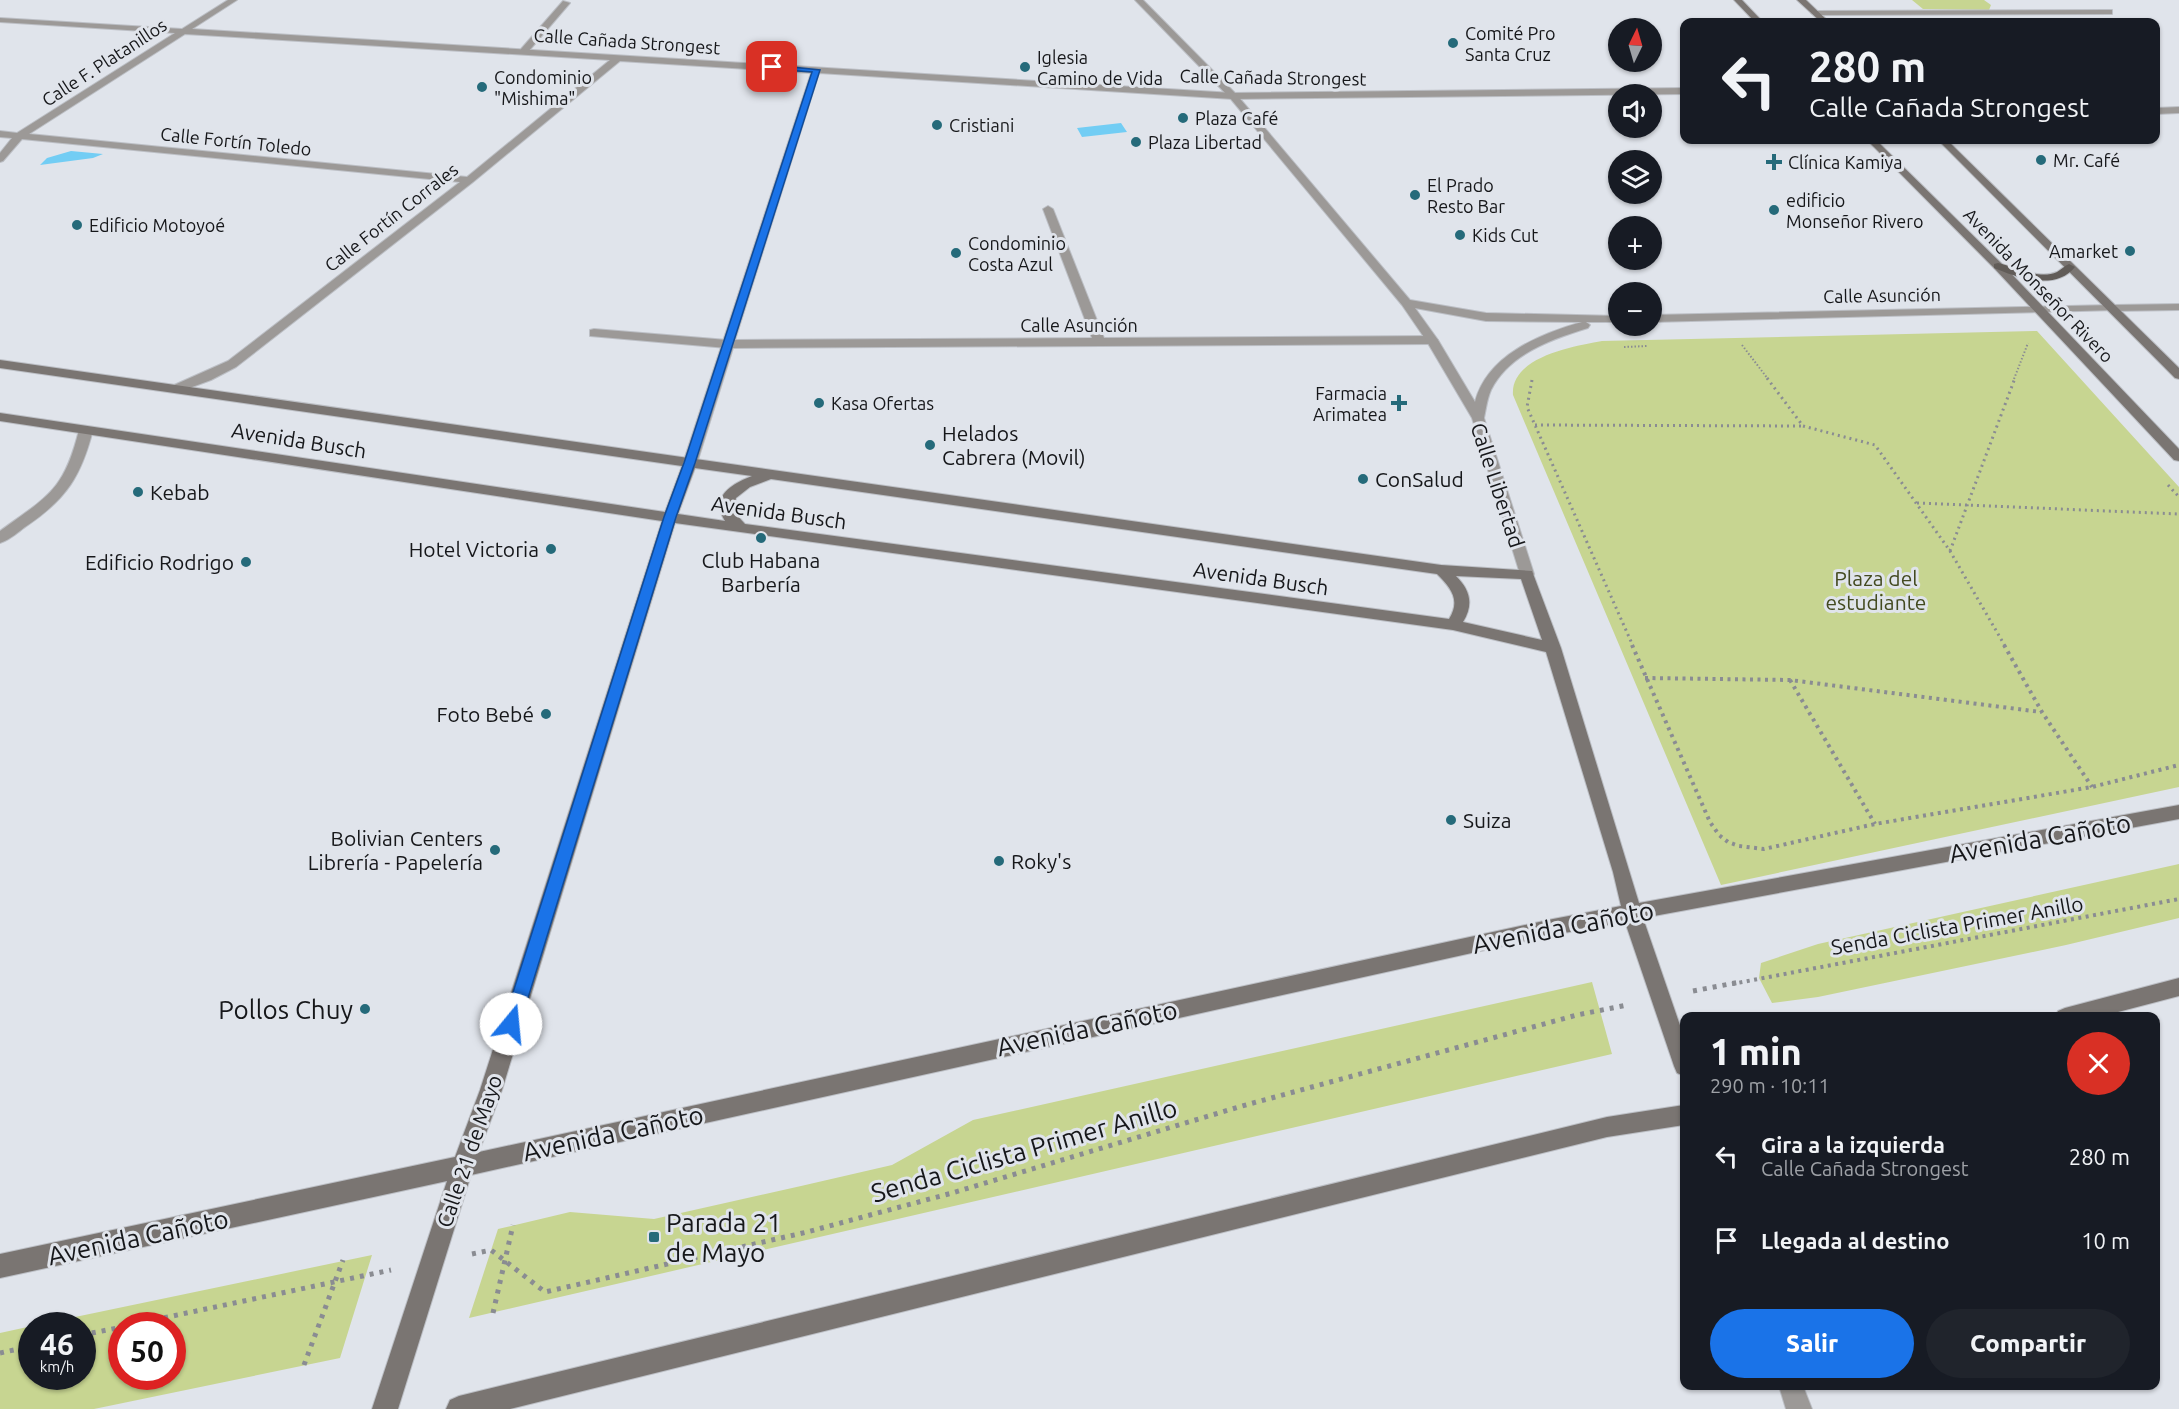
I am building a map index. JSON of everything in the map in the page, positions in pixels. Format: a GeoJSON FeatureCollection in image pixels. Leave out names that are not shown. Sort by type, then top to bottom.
{"type":"FeatureCollection","features":[{"type":"Feature","properties":{"kind":"main road"},"geometry":{"type":"LineString","coordinates":[[1738,0],[1755,18]]}},
{"type":"Feature","properties":{"kind":"main road"},"geometry":{"type":"LineString","coordinates":[[1802,0],[1821,18]]}},
{"type":"Feature","properties":{"kind":"main road","name":"Avenida Monseñor Rivero"},"geometry":{"type":"LineString","coordinates":[[1875,144],[1998,266],[2179,458]]}},
{"type":"Feature","properties":{"kind":"main road","name":"Avenida Monseñor Rivero"},"geometry":{"type":"LineString","coordinates":[[1946,144],[2179,375]]}},
{"type":"Feature","properties":{"kind":"main road"},"geometry":{"type":"LineString","coordinates":[[1998,266],[2037,277],[2060,275],[2069,267]]}},
{"type":"Feature","properties":{"kind":"main road","name":"Avenida Busch"},"geometry":{"type":"LineString","coordinates":[[0,364],[1441,570],[1527,574]]}},
{"type":"Feature","properties":{"kind":"main road","name":"Avenida Busch"},"geometry":{"type":"LineString","coordinates":[[0,417],[741,528],[1453,625],[1553,648]]}},
{"type":"Feature","properties":{"kind":"main road","name":"Calle 21 de Mayo"},"geometry":{"type":"LineString","coordinates":[[385,1409],[494,1079],[670,517],[690,463]]}},
{"type":"Feature","properties":{"kind":"main road"},"geometry":{"type":"LineString","coordinates":[[741,528],[729,520],[725,510],[728,499],[737,488],[752,480],[770,475]]}},
{"type":"Feature","properties":{"kind":"main road"},"geometry":{"type":"LineString","coordinates":[[1441,570],[1453,580],[1461,592],[1464,604],[1453,625]]}},
{"type":"Feature","properties":{"kind":"main road","name":"Calle Libertad"},"geometry":{"type":"LineString","coordinates":[[1527,574],[1553,648],[1622,872],[1632,913],[1680,1054]]}},
{"type":"Feature","properties":{"kind":"main road","name":"Avenida Cañoto"},"geometry":{"type":"LineString","coordinates":[[0,1266],[1553,927],[2179,812]]}},
{"type":"Feature","properties":{"kind":"main road"},"geometry":{"type":"LineString","coordinates":[[2084,1012],[2179,987]]}},
{"type":"Feature","properties":{"kind":"main road"},"geometry":{"type":"LineString","coordinates":[[459,1409],[1607,1127],[1680,1116]]}},
{"type":"Feature","properties":{"kind":"street","name":"Calle F. Platanillos"},"geometry":{"type":"LineString","coordinates":[[0,159],[19,136],[233,0]]}},
{"type":"Feature","properties":{"kind":"street","name":"Calle Libertad"},"geometry":{"type":"LineString","coordinates":[[1139,0],[1233,96],[1406,303],[1432,340],[1478,418],[1527,574]]}},
{"type":"Feature","properties":{"kind":"street"},"geometry":{"type":"LineString","coordinates":[[524,51],[566,3]]}},
{"type":"Feature","properties":{"kind":"street"},"geometry":{"type":"LineString","coordinates":[[1815,13],[2109,12]]}},
{"type":"Feature","properties":{"kind":"street","name":"Calle Cañada Strongest"},"geometry":{"type":"LineString","coordinates":[[0,20],[1233,96],[1680,91]]}},
{"type":"Feature","properties":{"kind":"street","name":"Calle Fortín Corrales"},"geometry":{"type":"LineString","coordinates":[[176,389],[207,377],[232,363],[469,180],[618,58]]}},
{"type":"Feature","properties":{"kind":"street","name":"Calle 21 de Mayo"},"geometry":{"type":"LineString","coordinates":[[690,463],[816,70]]}},
{"type":"Feature","properties":{"kind":"street"},"geometry":{"type":"LineString","coordinates":[[2160,111],[2179,110]]}},
{"type":"Feature","properties":{"kind":"street","name":"Calle Fortín Toledo"},"geometry":{"type":"LineString","coordinates":[[0,134],[469,180]]}},
{"type":"Feature","properties":{"kind":"street"},"geometry":{"type":"LineString","coordinates":[[1048,209],[1100,343]]}},
{"type":"Feature","properties":{"kind":"street"},"geometry":{"type":"LineString","coordinates":[[1406,303],[1486,317],[1608,320]]}},
{"type":"Feature","properties":{"kind":"street","name":"Calle Asunción"},"geometry":{"type":"LineString","coordinates":[[1662,319],[2179,307]]}},
{"type":"Feature","properties":{"kind":"street"},"geometry":{"type":"LineString","coordinates":[[1478,418],[1484,392],[1495,374],[1511,358],[1556,334],[1608,322]]}},
{"type":"Feature","properties":{"kind":"street","name":"Calle Asunción"},"geometry":{"type":"LineString","coordinates":[[594,333],[727,344],[1432,340]]}},
{"type":"Feature","properties":{"kind":"street"},"geometry":{"type":"LineString","coordinates":[[0,538],[51,500],[68,481],[76,464],[86,430]]}},
{"type":"Feature","properties":{"kind":"street"},"geometry":{"type":"LineString","coordinates":[[1792,1390],[1799,1409]]}},
{"type":"Feature","properties":{"kind":"path"},"geometry":{"type":"LineString","coordinates":[[1950,551],[2029,339],[2037,348]]}},
{"type":"Feature","properties":{"kind":"path"},"geometry":{"type":"LineString","coordinates":[[1731,345],[1754,344]]}},
{"type":"Feature","properties":{"kind":"path"},"geometry":{"type":"LineString","coordinates":[[1742,345],[1803,426]]}},
{"type":"Feature","properties":{"kind":"path"},"geometry":{"type":"LineString","coordinates":[[1618,347],[1652,346]]}},
{"type":"Feature","properties":{"kind":"path"},"geometry":{"type":"LineString","coordinates":[[1533,377],[1527,407],[1710,822],[1719,835],[1728,842],[1739,846],[1764,849],[1875,824],[2092,787],[2179,765]]}},
{"type":"Feature","properties":{"kind":"path"},"geometry":{"type":"LineString","coordinates":[[1535,425],[1803,426],[1875,445],[1950,551],[2042,712],[2092,787]]}},
{"type":"Feature","properties":{"kind":"path"},"geometry":{"type":"LineString","coordinates":[[2163,480],[2179,497]]}},
{"type":"Feature","properties":{"kind":"path"},"geometry":{"type":"LineString","coordinates":[[1917,504],[2179,514]]}},
{"type":"Feature","properties":{"kind":"path"},"geometry":{"type":"LineString","coordinates":[[1645,678],[1790,680],[2042,712]]}},
{"type":"Feature","properties":{"kind":"path"},"geometry":{"type":"LineString","coordinates":[[1790,680],[1875,824]]}},
{"type":"Feature","properties":{"kind":"path","name":"Senda Ciclista Primer Anillo"},"geometry":{"type":"LineString","coordinates":[[1740,982],[2179,899]]}},
{"type":"Feature","properties":{"kind":"path","name":"Senda Ciclista Primer Anillo"},"geometry":{"type":"LineString","coordinates":[[491,1250],[545,1292],[768,1242],[952,1193],[1242,1106],[1577,1015]]}},
{"type":"Feature","properties":{"kind":"path"},"geometry":{"type":"LineString","coordinates":[[492,1313],[513,1225]]}},
{"type":"Feature","properties":{"kind":"path"},"geometry":{"type":"LineString","coordinates":[[304,1365],[343,1260]]}},
{"type":"Feature","properties":{"kind":"path"},"geometry":{"type":"LineString","coordinates":[[186,1313],[366,1275]]}},
{"type":"Feature","properties":{"kind":"path"},"geometry":{"type":"LineString","coordinates":[[0,1353],[18,1349]]}},
{"type":"Feature","properties":{"kind":"green space"},"geometry":{"type":"Polygon","coordinates":[[[1912,0],[1984,0],[1991,5],[1989,10],[1923,9],[1912,0]]]}},
{"type":"Feature","properties":{"kind":"green space","name":"Plaza del estudiante"},"geometry":{"type":"Polygon","coordinates":[[[2037,331],[2179,487],[2179,787],[1721,885],[1513,395],[1515,382],[1522,371],[1546,356],[1561,350],[1602,341],[2037,331]]]}},
{"type":"Feature","properties":{"kind":"green space"},"geometry":{"type":"Polygon","coordinates":[[[2179,864],[2179,918],[2066,945],[1818,997],[1772,1003],[1759,978],[1761,963],[1818,944],[2179,864]]]}},
{"type":"Feature","properties":{"kind":"green space"},"geometry":{"type":"Polygon","coordinates":[[[1592,982],[1612,1054],[469,1318],[498,1229],[570,1212],[654,1219],[801,1186],[892,1165],[973,1120],[1592,982]]]}},
{"type":"Feature","properties":{"kind":"green space"},"geometry":{"type":"Polygon","coordinates":[[[372,1255],[340,1358],[186,1390],[186,1312],[108,1312],[108,1390],[186,1390],[94,1409],[0,1409],[0,1333],[18,1329],[18,1390],[96,1390],[96,1313],[372,1255]]]}},
{"type":"Feature","properties":{"kind":"water"},"geometry":{"type":"Polygon","coordinates":[[[1121,123],[1127,132],[1082,137],[1077,128],[1121,123]]]}},
{"type":"Feature","properties":{"kind":"water"},"geometry":{"type":"Polygon","coordinates":[[[71,151],[103,154],[93,158],[40,165],[47,158],[71,151]]]}},
{"type":"Feature","properties":{"kind":"place","name":"Comité Pro Santa Cruz"},"geometry":{"type":"Point","coordinates":[1453,43]}},
{"type":"Feature","properties":{"kind":"place","name":"Iglesia Camino de Vida"},"geometry":{"type":"Point","coordinates":[1025,67]}},
{"type":"Feature","properties":{"kind":"place","name":"Condominio \"Mishima\""},"geometry":{"type":"Point","coordinates":[482,87]}},
{"type":"Feature","properties":{"kind":"place","name":"Plaza Café"},"geometry":{"type":"Point","coordinates":[1183,118]}},
{"type":"Feature","properties":{"kind":"place","name":"Cristiani"},"geometry":{"type":"Point","coordinates":[937,125]}},
{"type":"Feature","properties":{"kind":"place","name":"Plaza Libertad"},"geometry":{"type":"Point","coordinates":[1136,142]}},
{"type":"Feature","properties":{"kind":"place","name":"Mr. Café"},"geometry":{"type":"Point","coordinates":[2041,160]}},
{"type":"Feature","properties":{"kind":"place","name":"Clínica Kamiya"},"geometry":{"type":"Point","coordinates":[1774,162]}},
{"type":"Feature","properties":{"kind":"place","name":"El Prado Resto Bar"},"geometry":{"type":"Point","coordinates":[1415,195]}},
{"type":"Feature","properties":{"kind":"place","name":"edificio Monseñor Rivero"},"geometry":{"type":"Point","coordinates":[1774,210]}},
{"type":"Feature","properties":{"kind":"place","name":"Edificio Motoyoé"},"geometry":{"type":"Point","coordinates":[77,225]}},
{"type":"Feature","properties":{"kind":"place","name":"Kids Cut"},"geometry":{"type":"Point","coordinates":[1460,235]}},
{"type":"Feature","properties":{"kind":"place","name":"Amarket"},"geometry":{"type":"Point","coordinates":[2130,251]}},
{"type":"Feature","properties":{"kind":"place","name":"Condominio Costa Azul"},"geometry":{"type":"Point","coordinates":[956,253]}},
{"type":"Feature","properties":{"kind":"place","name":"Kasa Ofertas"},"geometry":{"type":"Point","coordinates":[819,403]}},
{"type":"Feature","properties":{"kind":"place","name":"Farmacia Arimatea"},"geometry":{"type":"Point","coordinates":[1399,403]}},
{"type":"Feature","properties":{"kind":"place","name":"Helados Cabrera (Movil)"},"geometry":{"type":"Point","coordinates":[930,445]}},
{"type":"Feature","properties":{"kind":"place","name":"ConSalud"},"geometry":{"type":"Point","coordinates":[1363,479]}},
{"type":"Feature","properties":{"kind":"place","name":"Kebab"},"geometry":{"type":"Point","coordinates":[138,492]}},
{"type":"Feature","properties":{"kind":"place","name":"Club Habana Barbería"},"geometry":{"type":"Point","coordinates":[761,538]}},
{"type":"Feature","properties":{"kind":"place","name":"Hotel Victoria"},"geometry":{"type":"Point","coordinates":[551,549]}},
{"type":"Feature","properties":{"kind":"place","name":"Edificio Rodrigo"},"geometry":{"type":"Point","coordinates":[246,562]}},
{"type":"Feature","properties":{"kind":"place","name":"Foto Bebé"},"geometry":{"type":"Point","coordinates":[546,714]}},
{"type":"Feature","properties":{"kind":"place","name":"Suiza"},"geometry":{"type":"Point","coordinates":[1451,820]}},
{"type":"Feature","properties":{"kind":"place","name":"Bolivian Centers Librería - Papelería"},"geometry":{"type":"Point","coordinates":[495,850]}},
{"type":"Feature","properties":{"kind":"place","name":"Roky's"},"geometry":{"type":"Point","coordinates":[999,861]}},
{"type":"Feature","properties":{"kind":"place","name":"Pollos Chuy"},"geometry":{"type":"Point","coordinates":[365,1009]}},
{"type":"Feature","properties":{"kind":"place","name":"Parada 21 de Mayo"},"geometry":{"type":"Point","coordinates":[654,1237]}},
{"type":"Feature","properties":{"kind":"route"},"geometry":{"type":"LineString","coordinates":[[511,1024],[670,517],[690,463],[816,70],[772,67]]}}]}
